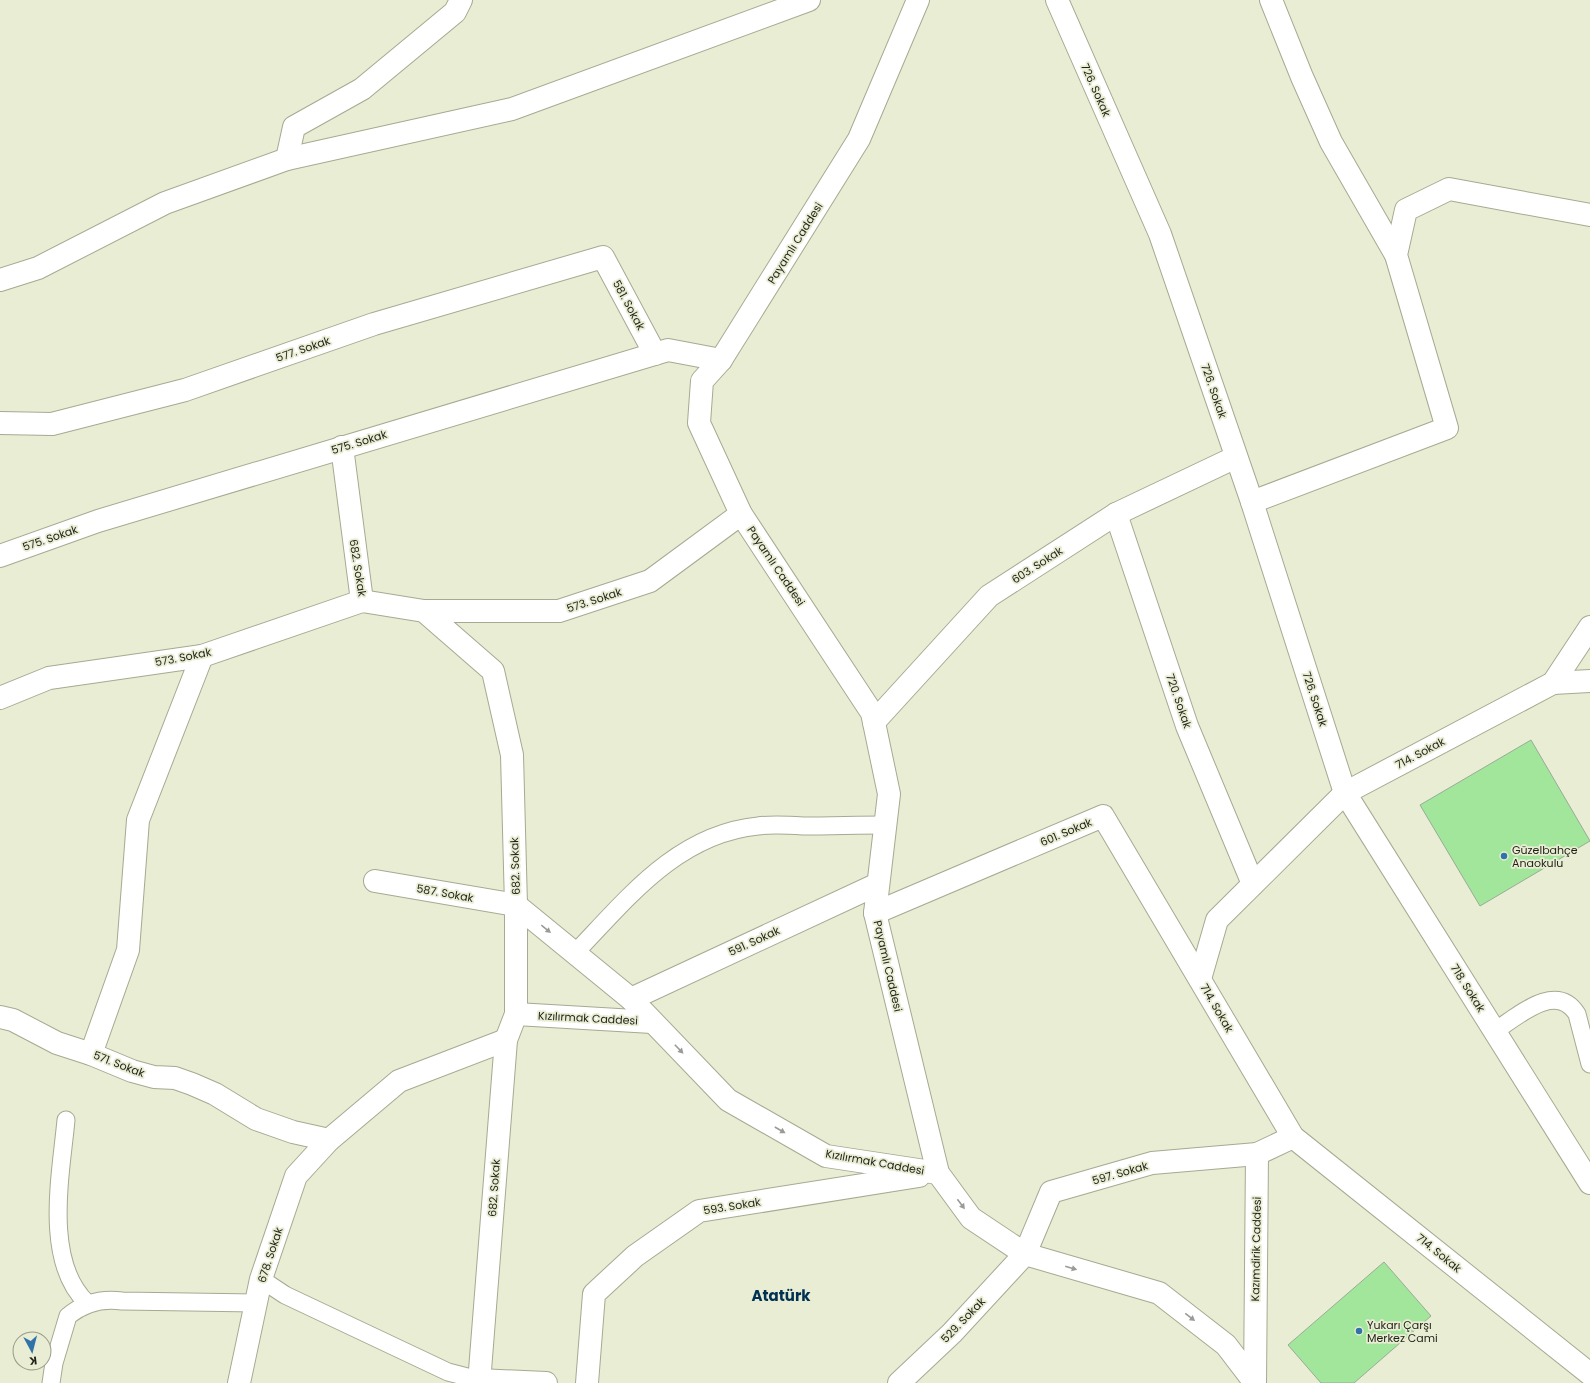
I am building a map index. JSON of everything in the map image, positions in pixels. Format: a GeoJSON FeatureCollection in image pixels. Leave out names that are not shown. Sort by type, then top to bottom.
{"type":"FeatureCollection","features":[{"type":"Feature","properties":{"kind":"street"},"geometry":{"type":"LineString","coordinates":[[287,159],[294,127],[362,89],[455,12],[461,0]]}},
{"type":"Feature","properties":{"kind":"street"},"geometry":{"type":"LineString","coordinates":[[0,280],[38,268],[165,203],[287,159],[512,109],[808,0]]}},
{"type":"Feature","properties":{"kind":"street","name":"Payamlı Caddesi"},"geometry":{"type":"LineString","coordinates":[[918,0],[859,140],[722,360],[702,381],[699,422],[741,514],[872,713],[889,794],[875,913],[938,1173]]}},
{"type":"Feature","properties":{"kind":"street","name":"726. Sokak"},"geometry":{"type":"LineString","coordinates":[[1057,0],[1160,234],[1252,502],[1345,792]]}},
{"type":"Feature","properties":{"kind":"street"},"geometry":{"type":"LineString","coordinates":[[1252,502],[1447,428],[1396,255],[1331,142],[1302,77],[1271,0]]}},
{"type":"Feature","properties":{"kind":"street"},"geometry":{"type":"LineString","coordinates":[[1396,255],[1406,210],[1449,189],[1590,214]]}},
{"type":"Feature","properties":{"kind":"street","name":"581. Sokak"},"geometry":{"type":"LineString","coordinates":[[603,257],[655,354]]}},
{"type":"Feature","properties":{"kind":"street","name":"577. Sokak"},"geometry":{"type":"LineString","coordinates":[[0,423],[52,424],[185,390],[374,324],[603,257]]}},
{"type":"Feature","properties":{"kind":"street","name":"575. Sokak"},"geometry":{"type":"LineString","coordinates":[[0,556],[98,521],[668,350],[722,360]]}},
{"type":"Feature","properties":{"kind":"street","name":"682. Sokak"},"geometry":{"type":"LineString","coordinates":[[342,447],[362,601],[424,611],[493,671],[512,755],[516,905],[516,1014],[506,1040],[479,1377]]}},
{"type":"Feature","properties":{"kind":"street","name":"603. Sokak"},"geometry":{"type":"LineString","coordinates":[[874,722],[989,596],[1116,514],[1236,456]]}},
{"type":"Feature","properties":{"kind":"street","name":"573. Sokak"},"geometry":{"type":"LineString","coordinates":[[424,611],[558,612],[650,581],[741,514]]}},
{"type":"Feature","properties":{"kind":"street","name":"720. Sokak"},"geometry":{"type":"LineString","coordinates":[[1116,514],[1187,726],[1253,884]]}},
{"type":"Feature","properties":{"kind":"street","name":"573. Sokak"},"geometry":{"type":"LineString","coordinates":[[0,698],[49,678],[202,656],[362,601]]}},
{"type":"Feature","properties":{"kind":"street","name":"714. Sokak"},"geometry":{"type":"LineString","coordinates":[[1590,627],[1553,683],[1345,792],[1217,920],[1200,979],[1294,1137],[1590,1374]]}},
{"type":"Feature","properties":{"kind":"street"},"geometry":{"type":"LineString","coordinates":[[91,1054],[128,950],[138,820],[202,656]]}},
{"type":"Feature","properties":{"kind":"street"},"geometry":{"type":"LineString","coordinates":[[1553,683],[1590,681]]}},
{"type":"Feature","properties":{"kind":"street","name":"718. Sokak"},"geometry":{"type":"LineString","coordinates":[[1345,792],[1590,1182]]}},
{"type":"Feature","properties":{"kind":"street","name":"601. Sokak"},"geometry":{"type":"LineString","coordinates":[[875,913],[1104,816],[1200,979]]}},
{"type":"Feature","properties":{"kind":"street","name":"587. Sokak"},"geometry":{"type":"LineString","coordinates":[[375,881],[516,905]]}},
{"type":"Feature","properties":{"kind":"street","name":"591. Sokak"},"geometry":{"type":"LineString","coordinates":[[630,999],[878,884]]}},
{"type":"Feature","properties":{"kind":"street"},"geometry":{"type":"LineString","coordinates":[[516,905],[630,999],[652,1022]]}},
{"type":"Feature","properties":{"kind":"street","name":"Kızılırmak Caddesi"},"geometry":{"type":"LineString","coordinates":[[516,1014],[652,1022],[728,1100],[826,1156],[938,1173],[971,1218],[1025,1254],[1160,1293],[1226,1344],[1255,1383]]}},
{"type":"Feature","properties":{"kind":"street","name":"571. Sokak"},"geometry":{"type":"LineString","coordinates":[[4,1021],[57,1043],[91,1054],[132,1071],[154,1077],[175,1078],[192,1084],[215,1094],[256,1119],[293,1132],[329,1140]]}},
{"type":"Feature","properties":{"kind":"street","name":"678. Sokak"},"geometry":{"type":"LineString","coordinates":[[239,1383],[261,1279],[296,1176],[329,1140],[399,1081],[506,1040]]}},
{"type":"Feature","properties":{"kind":"street"},"geometry":{"type":"LineString","coordinates":[[1258,1154],[1294,1137]]}},
{"type":"Feature","properties":{"kind":"street","name":"597. Sokak"},"geometry":{"type":"LineString","coordinates":[[1025,1254],[1051,1192],[1152,1163],[1258,1154]]}},
{"type":"Feature","properties":{"kind":"street","name":"Kazımdirik Caddesi"},"geometry":{"type":"LineString","coordinates":[[1255,1383],[1258,1154]]}},
{"type":"Feature","properties":{"kind":"street","name":"593. Sokak"},"geometry":{"type":"LineString","coordinates":[[586,1383],[594,1294],[635,1256],[698,1212],[938,1173]]}},
{"type":"Feature","properties":{"kind":"street","name":"529. Sokak"},"geometry":{"type":"LineString","coordinates":[[899,1383],[952,1333],[1025,1254]]}},
{"type":"Feature","properties":{"kind":"street"},"geometry":{"type":"LineString","coordinates":[[479,1377],[546,1383]]}},
{"type":"Feature","properties":{"kind":"lane"},"geometry":{"type":"LineString","coordinates":[[575,953],[652,874],[673,858],[701,842],[733,830],[759,825],[885,824]]}},
{"type":"Feature","properties":{"kind":"lane"},"geometry":{"type":"LineString","coordinates":[[1495,1031],[1542,1002],[1560,1000],[1573,1007],[1577,1014],[1590,1064]]}},
{"type":"Feature","properties":{"kind":"lane"},"geometry":{"type":"LineString","coordinates":[[66,1120],[59,1193],[58,1220],[61,1247],[71,1283],[78,1294],[87,1303]]}},
{"type":"Feature","properties":{"kind":"lane"},"geometry":{"type":"LineString","coordinates":[[261,1279],[285,1295],[448,1372],[479,1377]]}},
{"type":"Feature","properties":{"kind":"lane"},"geometry":{"type":"LineString","coordinates":[[51,1383],[54,1363],[68,1316],[87,1303],[110,1300],[256,1303]]}},
{"type":"Feature","properties":{"kind":"building","name":"Güzelbahçe Anaokulu"},"geometry":{"type":"Polygon","coordinates":[[[1531,740],[1590,841],[1480,906],[1420,805],[1531,740]]]}},
{"type":"Feature","properties":{"kind":"building","name":"Yukarı Çarşı Merkez Cami"},"geometry":{"type":"Polygon","coordinates":[[[1384,1262],[1431,1316],[1354,1383],[1321,1383],[1288,1345],[1384,1262]]]}},
{"type":"Feature","properties":{"kind":"place","name":"Güzelbahçe Anaokulu"},"geometry":{"type":"Point","coordinates":[1504,856]}},
{"type":"Feature","properties":{"kind":"place","name":"Yukarı Çarşı Merkez Cami"},"geometry":{"type":"Point","coordinates":[1359,1331]}},
{"type":"Feature","properties":{"kind":"district","name":"Atatürk"},"geometry":{"type":"Point","coordinates":[781,1296]}}]}
